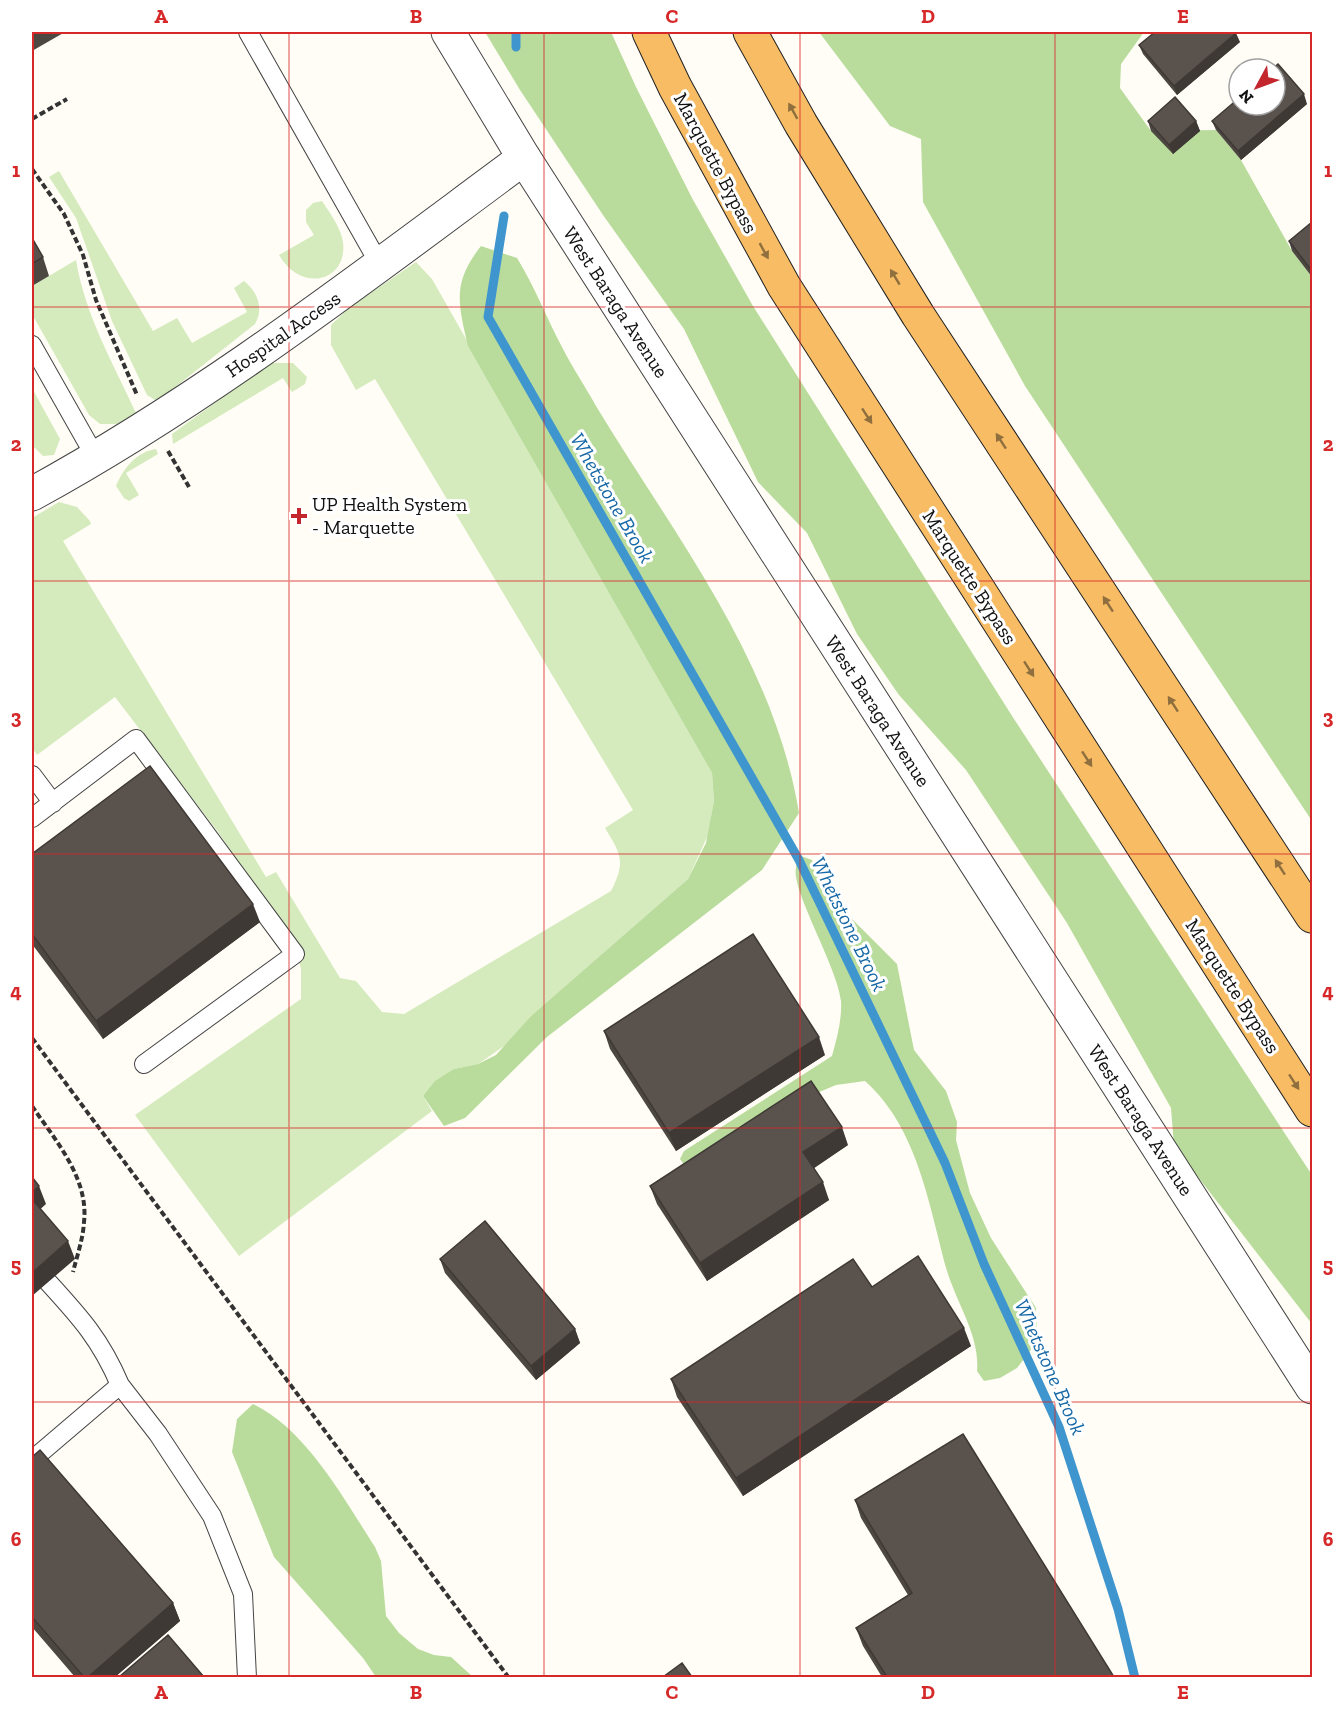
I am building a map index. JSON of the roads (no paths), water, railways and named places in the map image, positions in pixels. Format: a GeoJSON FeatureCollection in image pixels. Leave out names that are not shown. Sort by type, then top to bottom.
{"type":"FeatureCollection","features":[{"type":"Feature","properties":{"kind":"highway","name":"Marquette Bypass"},"geometry":{"type":"LineString","coordinates":[[650,32],[675,87],[784,286],[1312,1110]]}},
{"type":"Feature","properties":{"kind":"highway"},"geometry":{"type":"LineString","coordinates":[[750,32],[801,124],[918,315],[1312,916]]}},
{"type":"Feature","properties":{"kind":"street","name":"West Baraga Avenue"},"geometry":{"type":"LineString","coordinates":[[448,32],[524,158],[1312,1387]]}},
{"type":"Feature","properties":{"kind":"street","name":"Hospital Access"},"geometry":{"type":"LineString","coordinates":[[33,490],[96,458],[152,423],[323,308],[524,158]]}},
{"type":"Feature","properties":{"kind":"lane"},"geometry":{"type":"LineString","coordinates":[[248,32],[380,265]]}},
{"type":"Feature","properties":{"kind":"lane"},"geometry":{"type":"LineString","coordinates":[[32,345],[96,458]]}},
{"type":"Feature","properties":{"kind":"lane"},"geometry":{"type":"LineString","coordinates":[[32,818],[136,739],[295,954],[144,1064]]}},
{"type":"Feature","properties":{"kind":"lane"},"geometry":{"type":"LineString","coordinates":[[32,775],[52,803]]}},
{"type":"Feature","properties":{"kind":"lane"},"geometry":{"type":"LineString","coordinates":[[48,1282],[106,1353],[120,1385],[159,1434],[212,1516],[243,1594],[247,1677]]}},
{"type":"Feature","properties":{"kind":"lane"},"geometry":{"type":"LineString","coordinates":[[32,1460],[120,1385]]}},
{"type":"Feature","properties":{"kind":"waterway","name":"Whetstone Brook"},"geometry":{"type":"LineString","coordinates":[[516,32],[516,47]]}},
{"type":"Feature","properties":{"kind":"waterway","name":"Whetstone Brook"},"geometry":{"type":"LineString","coordinates":[[504,216],[488,317],[799,860],[945,1163],[984,1264],[1059,1427],[1118,1609],[1135,1678]]}},
{"type":"Feature","properties":{"kind":"place","name":"UP Health System - Marquette"},"geometry":{"type":"Point","coordinates":[299,516]}}]}
